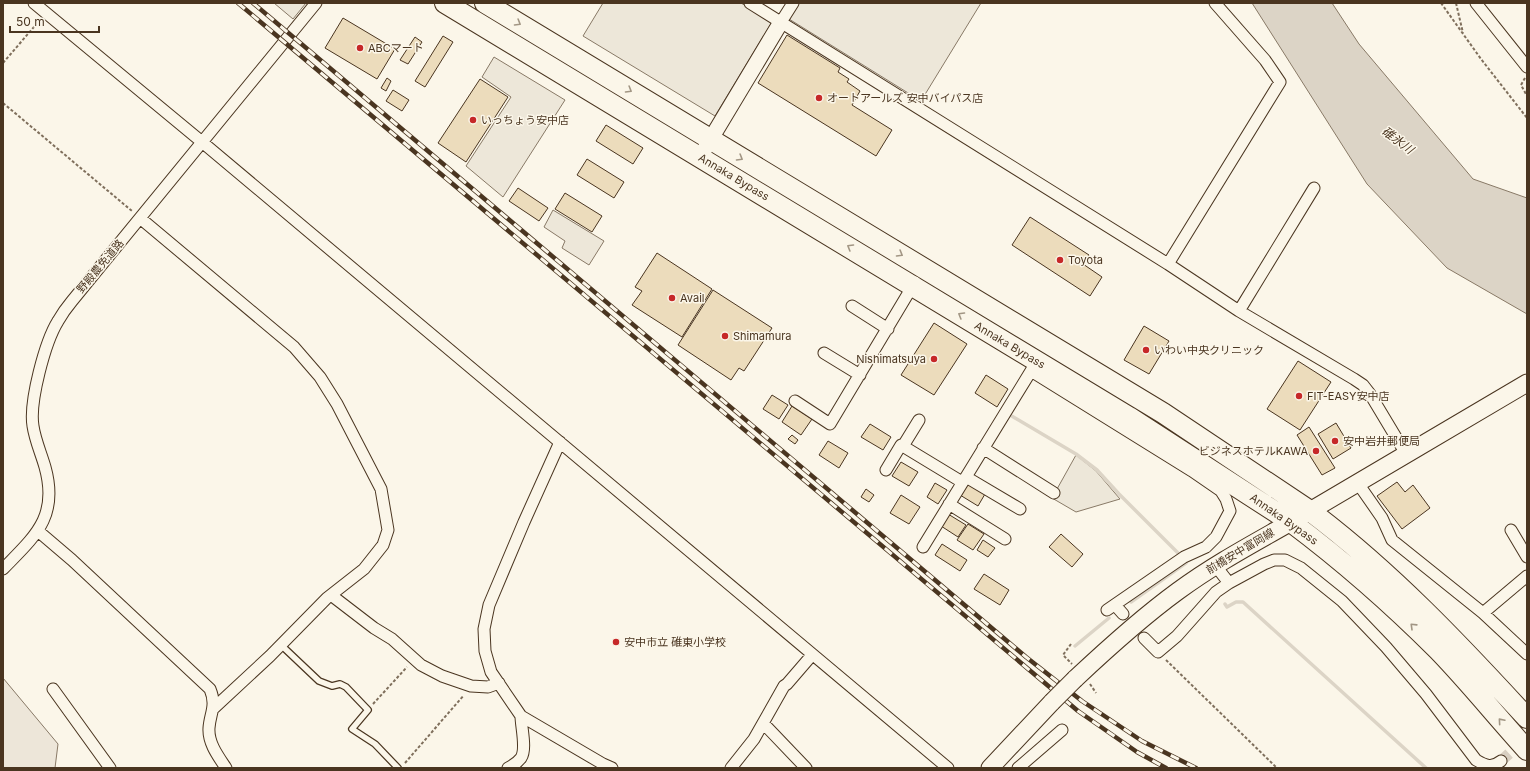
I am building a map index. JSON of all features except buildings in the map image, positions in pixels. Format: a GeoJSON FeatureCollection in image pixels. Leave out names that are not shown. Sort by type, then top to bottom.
{"type":"FeatureCollection","features":[{"type":"Feature","properties":{"kind":"highway","name":"Annaka Bypass"},"geometry":{"type":"LineString","coordinates":[[445,3],[913,286],[1034,366],[1129,418],[1211,477],[1291,522],[1384,598],[1433,645],[1521,743],[1527,754]]}},
{"type":"Feature","properties":{"kind":"highway","name":"Annaka Bypass"},"geometry":{"type":"LineString","coordinates":[[485,3],[1163,413],[1310,511],[1391,579],[1452,636],[1527,718]]}},
{"type":"Feature","properties":{"kind":"main road","name":"前橋安中富岡線"},"geometry":{"type":"LineString","coordinates":[[990,768],[1052,702],[1074,672],[1178,591],[1215,565],[1310,511],[1527,383]]}},
{"type":"Feature","properties":{"kind":"street"},"geometry":{"type":"LineString","coordinates":[[34,3],[202,142],[948,768]]}},
{"type":"Feature","properties":{"kind":"street","name":"野殿農免道路"},"geometry":{"type":"LineString","coordinates":[[3,569],[38,531],[47,511],[50,491],[45,467],[33,426],[33,404],[48,344],[57,322],[72,300],[316,3]]}},
{"type":"Feature","properties":{"kind":"street"},"geometry":{"type":"LineString","coordinates":[[750,3],[1168,264],[1239,311],[1362,385],[1370,394],[1406,454]]}},
{"type":"Feature","properties":{"kind":"street"},"geometry":{"type":"LineString","coordinates":[[700,157],[793,3]]}},
{"type":"Feature","properties":{"kind":"street"},"geometry":{"type":"LineString","coordinates":[[1168,264],[1280,82],[1265,60],[1214,3]]}},
{"type":"Feature","properties":{"kind":"street"},"geometry":{"type":"LineString","coordinates":[[1476,3],[1526,72]]}},
{"type":"Feature","properties":{"kind":"street"},"geometry":{"type":"LineString","coordinates":[[1239,311],[1314,188]]}},
{"type":"Feature","properties":{"kind":"street"},"geometry":{"type":"LineString","coordinates":[[140,218],[294,347],[320,377],[355,436],[381,489],[388,530],[382,545],[364,569],[331,595],[281,645],[214,708]]}},
{"type":"Feature","properties":{"kind":"street"},"geometry":{"type":"LineString","coordinates":[[795,401],[830,424],[923,268]]}},
{"type":"Feature","properties":{"kind":"street"},"geometry":{"type":"LineString","coordinates":[[852,306],[888,329]]}},
{"type":"Feature","properties":{"kind":"street"},"geometry":{"type":"LineString","coordinates":[[923,547],[1048,343]]}},
{"type":"Feature","properties":{"kind":"street"},"geometry":{"type":"LineString","coordinates":[[824,353],[860,375]]}},
{"type":"Feature","properties":{"kind":"street"},"geometry":{"type":"LineString","coordinates":[[886,470],[901,445],[903,446],[918,420]]}},
{"type":"Feature","properties":{"kind":"street"},"geometry":{"type":"LineString","coordinates":[[560,442],[489,605],[484,629],[485,651],[491,672],[521,716],[612,768]]}},
{"type":"Feature","properties":{"kind":"street"},"geometry":{"type":"LineString","coordinates":[[903,446],[1020,509]]}},
{"type":"Feature","properties":{"kind":"street"},"geometry":{"type":"LineString","coordinates":[[984,448],[1054,493]]}},
{"type":"Feature","properties":{"kind":"street"},"geometry":{"type":"LineString","coordinates":[[1123,614],[1111,607],[1184,557],[1206,547],[1216,537],[1230,511],[1226,499],[1211,477]]}},
{"type":"Feature","properties":{"kind":"street"},"geometry":{"type":"LineString","coordinates":[[1357,482],[1382,518],[1392,540],[1483,613],[1527,654]]}},
{"type":"Feature","properties":{"kind":"street"},"geometry":{"type":"LineString","coordinates":[[949,504],[1005,539]]}},
{"type":"Feature","properties":{"kind":"street"},"geometry":{"type":"LineString","coordinates":[[1511,530],[1527,557]]}},
{"type":"Feature","properties":{"kind":"street"},"geometry":{"type":"LineString","coordinates":[[38,531],[72,560],[210,689],[213,696],[214,708],[209,728],[210,742],[226,768]]}},
{"type":"Feature","properties":{"kind":"street"},"geometry":{"type":"LineString","coordinates":[[1144,638],[1158,652],[1177,636],[1216,592],[1229,583],[1264,564],[1274,560],[1285,560],[1301,568],[1342,601],[1386,647],[1426,694],[1476,760],[1486,766],[1495,766],[1501,761]]}},
{"type":"Feature","properties":{"kind":"street"},"geometry":{"type":"LineString","coordinates":[[1215,565],[1229,583]]}},
{"type":"Feature","properties":{"kind":"street"},"geometry":{"type":"LineString","coordinates":[[1483,613],[1527,576]]}},
{"type":"Feature","properties":{"kind":"street"},"geometry":{"type":"LineString","coordinates":[[331,595],[374,628],[392,639],[421,665],[442,676],[464,684],[488,687],[499,683]]}},
{"type":"Feature","properties":{"kind":"street"},"geometry":{"type":"LineString","coordinates":[[731,768],[754,739],[784,686],[812,655]]}},
{"type":"Feature","properties":{"kind":"street"},"geometry":{"type":"LineString","coordinates":[[53,689],[110,768]]}},
{"type":"Feature","properties":{"kind":"street"},"geometry":{"type":"LineString","coordinates":[[508,768],[521,758],[524,748],[521,716]]}},
{"type":"Feature","properties":{"kind":"street"},"geometry":{"type":"LineString","coordinates":[[764,723],[806,768]]}},
{"type":"Feature","properties":{"kind":"street"},"geometry":{"type":"LineString","coordinates":[[1018,768],[1062,730]]}},
{"type":"Feature","properties":{"kind":"lane"},"geometry":{"type":"LineString","coordinates":[[281,645],[319,681],[332,686],[340,684],[346,687],[368,710],[352,729],[375,744],[400,768]]}},
{"type":"Feature","properties":{"kind":"path"},"geometry":{"type":"LineString","coordinates":[[1441,3],[1480,59],[1527,118]]}},
{"type":"Feature","properties":{"kind":"path"},"geometry":{"type":"LineString","coordinates":[[1456,3],[1463,34]]}},
{"type":"Feature","properties":{"kind":"path"},"geometry":{"type":"LineString","coordinates":[[3,63],[46,12]]}},
{"type":"Feature","properties":{"kind":"path"},"geometry":{"type":"LineString","coordinates":[[1526,72],[1521,85],[1527,96]]}},
{"type":"Feature","properties":{"kind":"path"},"geometry":{"type":"LineString","coordinates":[[3,103],[140,218]]}},
{"type":"Feature","properties":{"kind":"path"},"geometry":{"type":"LineString","coordinates":[[1071,644],[1063,656],[1074,672]]}},
{"type":"Feature","properties":{"kind":"path"},"geometry":{"type":"LineString","coordinates":[[1158,652],[1277,768]]}},
{"type":"Feature","properties":{"kind":"path"},"geometry":{"type":"LineString","coordinates":[[368,710],[415,659]]}},
{"type":"Feature","properties":{"kind":"path"},"geometry":{"type":"LineString","coordinates":[[400,768],[464,695],[464,684]]}},
{"type":"Feature","properties":{"kind":"shaded area"},"geometry":{"type":"Polygon","coordinates":[[[274,3],[306,3],[293,19],[274,3]]]}},
{"type":"Feature","properties":{"kind":"shaded area"},"geometry":{"type":"Polygon","coordinates":[[[603,3],[741,3],[772,22],[715,116],[583,36],[603,3]]]}},
{"type":"Feature","properties":{"kind":"shaded area"},"geometry":{"type":"Polygon","coordinates":[[[799,3],[981,3],[921,101],[789,19],[799,3]]]}},
{"type":"Feature","properties":{"kind":"shaded area"},"geometry":{"type":"Polygon","coordinates":[[[494,57],[565,100],[503,197],[466,166],[511,97],[482,77],[494,57]]]}},
{"type":"Feature","properties":{"kind":"shaded area"},"geometry":{"type":"Polygon","coordinates":[[[553,210],[604,241],[589,265],[562,248],[565,241],[544,227],[553,210]]]}},
{"type":"Feature","properties":{"kind":"shaded area"},"geometry":{"type":"Polygon","coordinates":[[[1076,455],[1096,471],[1120,499],[1076,512],[1052,498],[1076,455]]]}},
{"type":"Feature","properties":{"kind":"shaded area"},"geometry":{"type":"Polygon","coordinates":[[[3,678],[58,744],[55,768],[3,768],[3,678]]]}},
{"type":"Feature","properties":{"kind":"water","name":"碓氷川"},"geometry":{"type":"Polygon","coordinates":[[[1252,3],[1332,3],[1359,44],[1473,179],[1527,198],[1527,314],[1447,268],[1367,184],[1252,3]]]}},
{"type":"Feature","properties":{"kind":"waterway"},"geometry":{"type":"LineString","coordinates":[[1010,415],[1076,454],[1097,470],[1180,555]]}},
{"type":"Feature","properties":{"kind":"waterway"},"geometry":{"type":"LineString","coordinates":[[1131,602],[1186,563]]}},
{"type":"Feature","properties":{"kind":"waterway"},"geometry":{"type":"LineString","coordinates":[[1225,604],[1227,607],[1236,602],[1243,602],[1426,768]]}},
{"type":"Feature","properties":{"kind":"waterway"},"geometry":{"type":"LineString","coordinates":[[1075,646],[1109,618]]}},
{"type":"Feature","properties":{"kind":"tunnel"},"geometry":{"type":"LineString","coordinates":[[1501,761],[1524,740]]}},
{"type":"Feature","properties":{"kind":"railway"},"geometry":{"type":"LineString","coordinates":[[238,3],[1078,711],[1137,752],[1166,768]]}},
{"type":"Feature","properties":{"kind":"railway"},"geometry":{"type":"LineString","coordinates":[[253,3],[1026,657],[1082,701],[1142,741],[1196,768]]}},
{"type":"Feature","properties":{"kind":"place","name":"ABCマート"},"geometry":{"type":"Point","coordinates":[360,48]}},
{"type":"Feature","properties":{"kind":"place","name":"オートアールズ 安中バイパス店"},"geometry":{"type":"Point","coordinates":[819,98]}},
{"type":"Feature","properties":{"kind":"place","name":"いっちょう安中店"},"geometry":{"type":"Point","coordinates":[473,120]}},
{"type":"Feature","properties":{"kind":"place","name":"Toyota"},"geometry":{"type":"Point","coordinates":[1060,260]}},
{"type":"Feature","properties":{"kind":"place","name":"Avail"},"geometry":{"type":"Point","coordinates":[672,298]}},
{"type":"Feature","properties":{"kind":"place","name":"Shimamura"},"geometry":{"type":"Point","coordinates":[725,336]}},
{"type":"Feature","properties":{"kind":"place","name":"いわい中央クリニック"},"geometry":{"type":"Point","coordinates":[1146,350]}},
{"type":"Feature","properties":{"kind":"place","name":"Nishimatsuya"},"geometry":{"type":"Point","coordinates":[934,359]}},
{"type":"Feature","properties":{"kind":"place","name":"FIT-EASY安中店"},"geometry":{"type":"Point","coordinates":[1299,396]}},
{"type":"Feature","properties":{"kind":"place","name":"安中岩井郵便局"},"geometry":{"type":"Point","coordinates":[1335,441]}},
{"type":"Feature","properties":{"kind":"place","name":"ビジネスホテルKAWA"},"geometry":{"type":"Point","coordinates":[1316,451]}},
{"type":"Feature","properties":{"kind":"place","name":"安中市立 碓東小学校"},"geometry":{"type":"Point","coordinates":[616,642]}}]}
